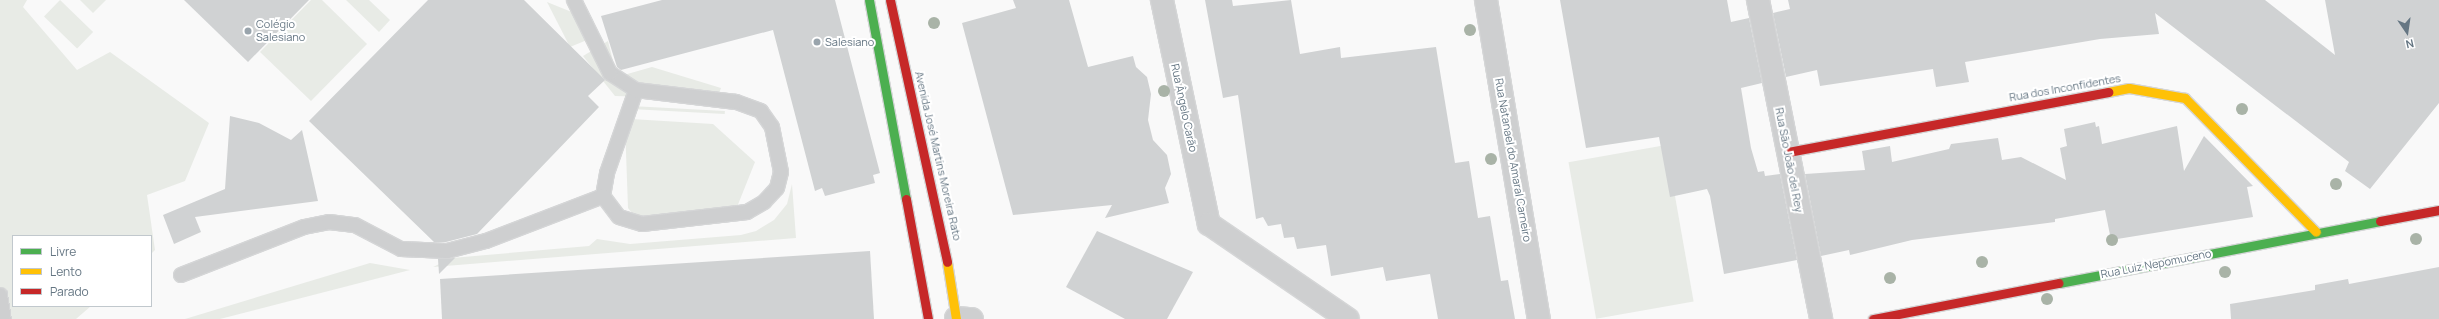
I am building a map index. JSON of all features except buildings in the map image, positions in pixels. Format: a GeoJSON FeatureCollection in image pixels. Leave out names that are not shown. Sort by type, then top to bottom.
{"type":"FeatureCollection","features":[{"type":"Feature","properties":{"kind":"street"},"geometry":{"type":"LineString","coordinates":[[869,0],[928,319]]}},
{"type":"Feature","properties":{"kind":"street","name":"Avenida José Martins Moreira Rato"},"geometry":{"type":"LineString","coordinates":[[890,0],[961,319]]}},
{"type":"Feature","properties":{"kind":"street","name":"Rua Ângelo Carão"},"geometry":{"type":"LineString","coordinates":[[1162,0],[1207,216],[1212,230],[1255,254],[1348,319]]}},
{"type":"Feature","properties":{"kind":"street","name":"Rua Natanael do Amaral Carneiro"},"geometry":{"type":"LineString","coordinates":[[1486,0],[1539,319]]}},
{"type":"Feature","properties":{"kind":"street","name":"Rua São João del Rey"},"geometry":{"type":"LineString","coordinates":[[1758,0],[1821,319]]}},
{"type":"Feature","properties":{"kind":"street","name":"Rua dos Inconfidentes"},"geometry":{"type":"LineString","coordinates":[[1788,152],[2129,88],[2165,93],[2185,98],[2316,232]]}},
{"type":"Feature","properties":{"kind":"street","name":"Rua Luiz Nepomuceno"},"geometry":{"type":"LineString","coordinates":[[1874,319],[2316,232],[2439,210]]}},
{"type":"Feature","properties":{"kind":"lane"},"geometry":{"type":"LineString","coordinates":[[574,0],[610,73],[636,90],[736,102],[761,111],[772,127],[778,151],[781,172],[777,188],[764,202],[747,212],[642,224],[619,217],[603,196],[607,173],[636,90]]}},
{"type":"Feature","properties":{"kind":"lane"},"geometry":{"type":"LineString","coordinates":[[181,274],[304,227],[330,222],[355,225],[402,248],[427,251],[466,248],[603,196]]}},
{"type":"Feature","properties":{"kind":"lane"},"geometry":{"type":"LineString","coordinates":[[0,295],[4,319]]}},
{"type":"Feature","properties":{"kind":"shaded area"},"geometry":{"type":"Polygon","coordinates":[[[0,0],[27,0],[23,7],[77,70],[110,52],[209,123],[185,181],[147,195],[155,250],[152,253],[152,235],[12,235],[12,307],[90,307],[76,319],[0,319],[0,0]]]}},
{"type":"Feature","properties":{"kind":"shaded area"},"geometry":{"type":"Polygon","coordinates":[[[60,0],[93,32],[77,48],[44,17],[60,0]]]}},
{"type":"Feature","properties":{"kind":"shaded area"},"geometry":{"type":"Polygon","coordinates":[[[80,0],[106,0],[93,13],[80,0]]]}},
{"type":"Feature","properties":{"kind":"shaded area"},"geometry":{"type":"Polygon","coordinates":[[[311,0],[322,0],[367,44],[311,101],[260,52],[311,0]]]}},
{"type":"Feature","properties":{"kind":"shaded area"},"geometry":{"type":"Polygon","coordinates":[[[346,0],[369,0],[390,20],[379,32],[346,0]]]}},
{"type":"Feature","properties":{"kind":"shaded area"},"geometry":{"type":"Polygon","coordinates":[[[547,2],[579,15],[587,40],[570,47],[547,2]]]}},
{"type":"Feature","properties":{"kind":"shaded area"},"geometry":{"type":"Polygon","coordinates":[[[608,41],[617,77],[652,67],[721,88],[717,99],[615,96],[583,56],[608,41]]]}},
{"type":"Feature","properties":{"kind":"shaded area"},"geometry":{"type":"Polygon","coordinates":[[[631,106],[725,111],[725,114],[631,109],[631,106]]]}},
{"type":"Feature","properties":{"kind":"shaded area"},"geometry":{"type":"Polygon","coordinates":[[[631,119],[713,124],[755,162],[737,207],[635,217],[628,208],[625,124],[631,119]]]}},
{"type":"Feature","properties":{"kind":"shaded area"},"geometry":{"type":"Polygon","coordinates":[[[1666,145],[1694,302],[1596,319],[1569,162],[1666,145]]]}},
{"type":"Feature","properties":{"kind":"shaded area"},"geometry":{"type":"Polygon","coordinates":[[[792,184],[796,238],[433,267],[452,258],[589,246],[597,239],[630,244],[741,235],[756,231],[774,220],[787,204],[792,184]]]}},
{"type":"Feature","properties":{"kind":"shaded area"},"geometry":{"type":"Polygon","coordinates":[[[370,263],[410,270],[220,319],[185,319],[370,263]]]}},
{"type":"Feature","properties":{"kind":"traffic: fast"},"geometry":{"type":"LineString","coordinates":[[869,0],[906,199]]}},
{"type":"Feature","properties":{"kind":"traffic: fast"},"geometry":{"type":"LineString","coordinates":[[2059,283],[2380,221]]}},
{"type":"Feature","properties":{"kind":"traffic: slow"},"geometry":{"type":"LineString","coordinates":[[2108,92],[2129,88],[2185,98],[2316,232]]}},
{"type":"Feature","properties":{"kind":"traffic: slow"},"geometry":{"type":"LineString","coordinates":[[947,262],[956,319]]}},
{"type":"Feature","properties":{"kind":"traffic: jam"},"geometry":{"type":"LineString","coordinates":[[890,0],[947,262]]}},
{"type":"Feature","properties":{"kind":"traffic: jam"},"geometry":{"type":"LineString","coordinates":[[1788,152],[2108,92]]}},
{"type":"Feature","properties":{"kind":"traffic: jam"},"geometry":{"type":"LineString","coordinates":[[906,199],[928,319]]}},
{"type":"Feature","properties":{"kind":"traffic: jam"},"geometry":{"type":"LineString","coordinates":[[2380,221],[2439,210]]}},
{"type":"Feature","properties":{"kind":"traffic: jam"},"geometry":{"type":"LineString","coordinates":[[1873,319],[2059,283]]}},
{"type":"Feature","properties":{"kind":"place","name":"Colégio Salesiano"},"geometry":{"type":"Point","coordinates":[248,31]}},
{"type":"Feature","properties":{"kind":"place","name":"Salesiano"},"geometry":{"type":"Point","coordinates":[817,42]}}]}
